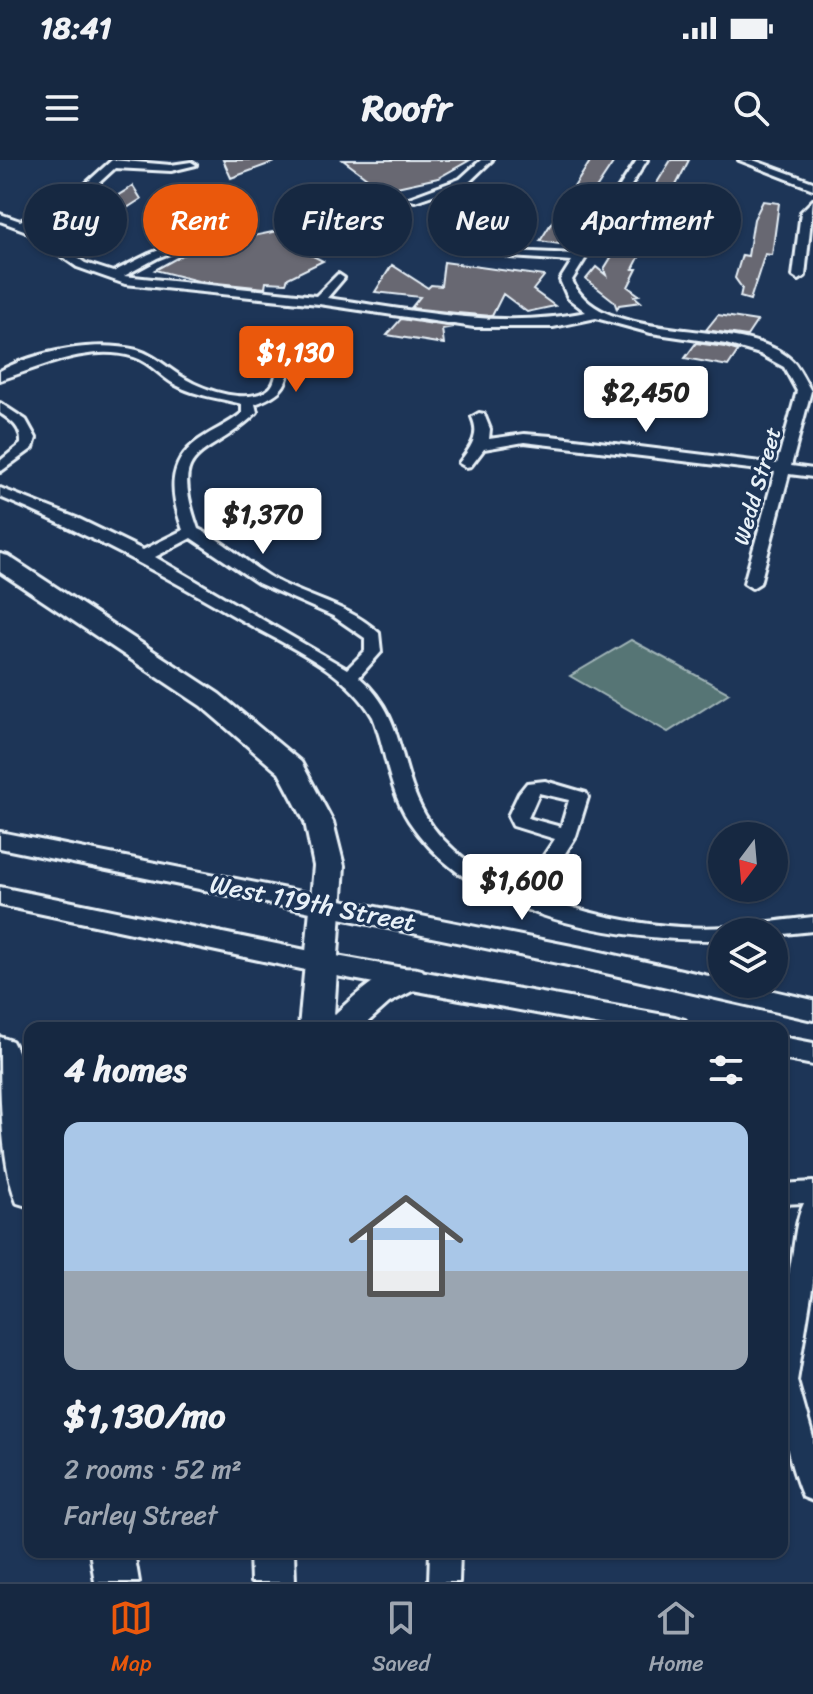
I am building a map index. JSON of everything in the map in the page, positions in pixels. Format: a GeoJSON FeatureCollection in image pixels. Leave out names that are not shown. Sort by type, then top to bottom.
{"type":"FeatureCollection","features":[{"type":"Feature","properties":{"kind":"highway"},"geometry":{"type":"LineString","coordinates":[[0,561],[210,700],[291,768],[319,822],[329,866],[316,1022]]}},
{"type":"Feature","properties":{"kind":"highway"},"geometry":{"type":"LineString","coordinates":[[347,1022],[377,995],[411,978]]}},
{"type":"Feature","properties":{"kind":"highway"},"geometry":{"type":"LineString","coordinates":[[0,1050],[24,1158]]}},
{"type":"Feature","properties":{"kind":"highway"},"geometry":{"type":"LineString","coordinates":[[113,1558],[117,1582]]}},
{"type":"Feature","properties":{"kind":"highway"},"geometry":{"type":"LineString","coordinates":[[272,1558],[273,1582]]}},
{"type":"Feature","properties":{"kind":"main road","name":"West 119th Street"},"geometry":{"type":"LineString","coordinates":[[0,840],[813,1010]]}},
{"type":"Feature","properties":{"kind":"main road"},"geometry":{"type":"LineString","coordinates":[[0,896],[320,963],[643,1022]]}},
{"type":"Feature","properties":{"kind":"main road"},"geometry":{"type":"LineString","coordinates":[[788,1049],[813,1054]]}},
{"type":"Feature","properties":{"kind":"street"},"geometry":{"type":"LineString","coordinates":[[412,199],[464,181],[487,160]]}},
{"type":"Feature","properties":{"kind":"street"},"geometry":{"type":"LineString","coordinates":[[642,160],[568,275],[568,287],[579,301],[596,314],[651,329],[727,340],[779,358],[794,354]]}},
{"type":"Feature","properties":{"kind":"street"},"geometry":{"type":"LineString","coordinates":[[744,160],[813,186]]}},
{"type":"Feature","properties":{"kind":"street"},"geometry":{"type":"LineString","coordinates":[[19,225],[58,212],[77,200],[115,163],[171,168],[191,165]]}},
{"type":"Feature","properties":{"kind":"street"},"geometry":{"type":"LineString","coordinates":[[799,276],[806,212],[813,203]]}},
{"type":"Feature","properties":{"kind":"street"},"geometry":{"type":"LineString","coordinates":[[0,217],[19,225],[81,265],[151,284],[319,300],[499,325],[553,323],[596,314]]}},
{"type":"Feature","properties":{"kind":"street"},"geometry":{"type":"LineString","coordinates":[[114,276],[153,256]]}},
{"type":"Feature","properties":{"kind":"street"},"geometry":{"type":"LineString","coordinates":[[537,256],[579,258]]}},
{"type":"Feature","properties":{"kind":"street"},"geometry":{"type":"LineString","coordinates":[[319,300],[338,278]]}},
{"type":"Feature","properties":{"kind":"street"},"geometry":{"type":"LineString","coordinates":[[2,373],[45,360],[95,353],[134,353],[162,367],[186,385],[248,402],[272,393],[280,385],[286,344]]}},
{"type":"Feature","properties":{"kind":"street","name":"Wedd Street"},"geometry":{"type":"LineString","coordinates":[[752,583],[804,401],[803,385],[789,365],[779,358]]}},
{"type":"Feature","properties":{"kind":"street"},"geometry":{"type":"LineString","coordinates":[[248,402],[250,412],[243,420],[203,442],[181,466],[178,475],[180,501],[191,532],[216,543],[273,586],[345,614],[361,625],[373,637],[373,652],[348,678]]}},
{"type":"Feature","properties":{"kind":"street"},"geometry":{"type":"LineString","coordinates":[[0,407],[25,426],[30,436],[28,445],[0,468]]}},
{"type":"Feature","properties":{"kind":"street"},"geometry":{"type":"LineString","coordinates":[[466,463],[480,445],[483,424],[479,417]]}},
{"type":"Feature","properties":{"kind":"street"},"geometry":{"type":"LineString","coordinates":[[480,445],[524,438],[551,440],[813,473]]}},
{"type":"Feature","properties":{"kind":"street"},"geometry":{"type":"LineString","coordinates":[[0,492],[116,542],[348,678],[369,697],[381,716],[416,816],[443,850],[472,873],[525,900],[641,929],[708,933]]}},
{"type":"Feature","properties":{"kind":"street"},"geometry":{"type":"LineString","coordinates":[[142,557],[191,532]]}},
{"type":"Feature","properties":{"kind":"street"},"geometry":{"type":"LineString","coordinates":[[525,900],[556,856],[565,835]]}},
{"type":"Feature","properties":{"kind":"street"},"geometry":{"type":"LineString","coordinates":[[788,926],[813,924]]}},
{"type":"Feature","properties":{"kind":"street"},"geometry":{"type":"LineString","coordinates":[[788,1194],[813,1192]]}},
{"type":"Feature","properties":{"kind":"street"},"geometry":{"type":"LineString","coordinates":[[788,1352],[813,1209]]}},
{"type":"Feature","properties":{"kind":"street"},"geometry":{"type":"LineString","coordinates":[[788,1399],[813,1487]]}},
{"type":"Feature","properties":{"kind":"street"},"geometry":{"type":"LineString","coordinates":[[444,1582],[445,1558]]}},
{"type":"Feature","properties":{"kind":"green space"},"geometry":{"type":"Polygon","coordinates":[[[631,640],[729,693],[668,732],[570,676],[631,640]]]}},
{"type":"Feature","properties":{"kind":"building"},"geometry":{"type":"Polygon","coordinates":[[[223,160],[274,160],[274,162],[231,178],[223,160]]]}},
{"type":"Feature","properties":{"kind":"building"},"geometry":{"type":"Polygon","coordinates":[[[343,160],[470,160],[438,178],[410,184],[375,184],[343,160]]]}},
{"type":"Feature","properties":{"kind":"building"},"geometry":{"type":"Polygon","coordinates":[[[591,160],[615,160],[599,184],[576,184],[591,160]]]}},
{"type":"Feature","properties":{"kind":"building"},"geometry":{"type":"Polygon","coordinates":[[[671,160],[689,160],[677,184],[656,184],[671,160]]]}},
{"type":"Feature","properties":{"kind":"building"},"geometry":{"type":"Polygon","coordinates":[[[133,186],[141,199],[127,208],[127,190],[133,186]]]}},
{"type":"Feature","properties":{"kind":"building"},"geometry":{"type":"Polygon","coordinates":[[[763,201],[779,203],[772,255],[765,254],[750,300],[740,297],[742,288],[735,278],[742,255],[748,256],[754,219],[763,201]]]}},
{"type":"Feature","properties":{"kind":"building"},"geometry":{"type":"Polygon","coordinates":[[[553,220],[553,243],[540,241],[553,220]]]}},
{"type":"Feature","properties":{"kind":"building"},"geometry":{"type":"Polygon","coordinates":[[[274,232],[274,256],[313,256],[323,261],[288,278],[286,283],[266,282],[265,288],[198,281],[155,270],[180,256],[258,256],[258,235],[274,232]]]}},
{"type":"Feature","properties":{"kind":"building"},"geometry":{"type":"Polygon","coordinates":[[[612,256],[640,256],[628,287],[639,295],[634,296],[641,302],[619,305],[617,309],[614,301],[586,279],[596,267],[606,275],[604,269],[612,256]]]}},
{"type":"Feature","properties":{"kind":"building"},"geometry":{"type":"Polygon","coordinates":[[[444,262],[544,276],[533,290],[555,306],[527,312],[503,294],[492,316],[411,308],[420,297],[375,292],[392,265],[428,288],[431,285],[441,286],[444,262]]]}},
{"type":"Feature","properties":{"kind":"building"},"geometry":{"type":"Polygon","coordinates":[[[718,315],[757,321],[747,336],[706,330],[718,315]]]}},
{"type":"Feature","properties":{"kind":"building"},"geometry":{"type":"Polygon","coordinates":[[[401,319],[453,327],[442,329],[444,344],[387,335],[401,319]]]}},
{"type":"Feature","properties":{"kind":"building"},"geometry":{"type":"Polygon","coordinates":[[[696,343],[738,351],[728,366],[685,358],[696,343]]]}}]}
